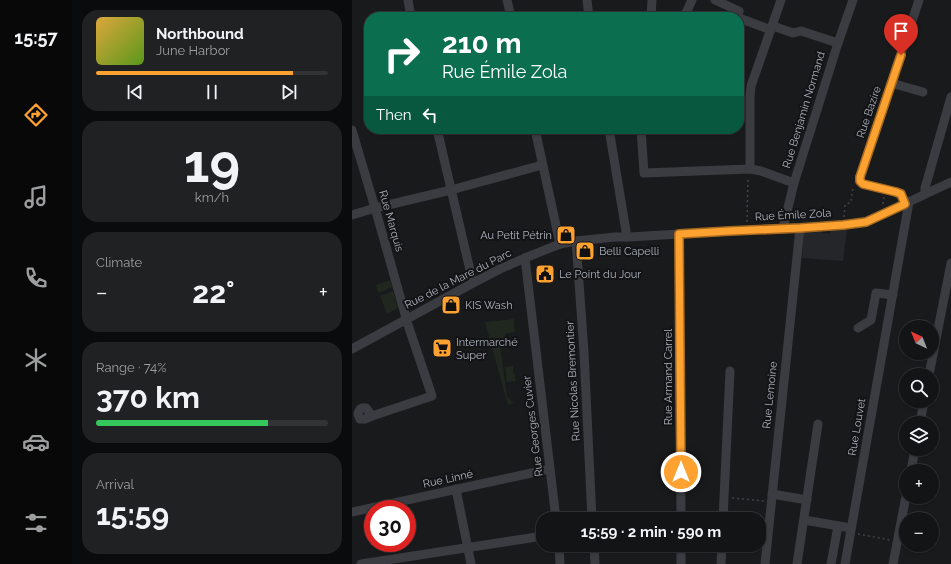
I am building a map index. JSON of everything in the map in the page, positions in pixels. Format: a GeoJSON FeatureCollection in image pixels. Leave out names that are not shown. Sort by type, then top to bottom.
{"type":"FeatureCollection","features":[{"type":"Feature","properties":{"kind":"street"},"geometry":{"type":"LineString","coordinates":[[408,0],[410,12]]}},
{"type":"Feature","properties":{"kind":"street"},"geometry":{"type":"LineString","coordinates":[[507,0],[509,12]]}},
{"type":"Feature","properties":{"kind":"street"},"geometry":{"type":"LineString","coordinates":[[586,0],[589,12]]}},
{"type":"Feature","properties":{"kind":"street"},"geometry":{"type":"LineString","coordinates":[[651,12],[652,0]]}},
{"type":"Feature","properties":{"kind":"street"},"geometry":{"type":"LineString","coordinates":[[686,12],[692,0]]}},
{"type":"Feature","properties":{"kind":"street"},"geometry":{"type":"LineString","coordinates":[[715,0],[738,12]]}},
{"type":"Feature","properties":{"kind":"street"},"geometry":{"type":"LineString","coordinates":[[749,169],[751,86],[781,0]]}},
{"type":"Feature","properties":{"kind":"street","name":"Rue Benjamin Normand"},"geometry":{"type":"LineString","coordinates":[[783,228],[794,183],[853,0]]}},
{"type":"Feature","properties":{"kind":"street","name":"Rue Bazire"},"geometry":{"type":"LineString","coordinates":[[907,203],[901,194],[863,184],[860,181],[860,177],[919,0]]}},
{"type":"Feature","properties":{"kind":"street"},"geometry":{"type":"LineString","coordinates":[[744,20],[793,33],[801,31],[838,43]]}},
{"type":"Feature","properties":{"kind":"street"},"geometry":{"type":"LineString","coordinates":[[891,83],[923,92]]}},
{"type":"Feature","properties":{"kind":"street"},"geometry":{"type":"LineString","coordinates":[[924,194],[951,97]]}},
{"type":"Feature","properties":{"kind":"street","name":"Rue Marquis"},"geometry":{"type":"LineString","coordinates":[[352,130],[406,314],[406,319],[432,396],[372,416]]}},
{"type":"Feature","properties":{"kind":"street"},"geometry":{"type":"LineString","coordinates":[[438,134],[473,283]]}},
{"type":"Feature","properties":{"kind":"street"},"geometry":{"type":"LineString","coordinates":[[536,134],[560,244]]}},
{"type":"Feature","properties":{"kind":"street"},"geometry":{"type":"LineString","coordinates":[[610,134],[627,237]]}},
{"type":"Feature","properties":{"kind":"street"},"geometry":{"type":"LineString","coordinates":[[641,134],[644,173],[749,169],[761,171],[794,183]]}},
{"type":"Feature","properties":{"kind":"street"},"geometry":{"type":"LineString","coordinates":[[352,215],[542,165]]}},
{"type":"Feature","properties":{"kind":"street","name":"Rue Émile Zola"},"geometry":{"type":"LineString","coordinates":[[627,237],[800,228],[866,222],[951,182]]}},
{"type":"Feature","properties":{"kind":"street","name":"Rue Louvet"},"geometry":{"type":"LineString","coordinates":[[845,564],[893,294],[907,203]]}},
{"type":"Feature","properties":{"kind":"street","name":"Rue Lemoine"},"geometry":{"type":"LineString","coordinates":[[765,564],[800,228]]}},
{"type":"Feature","properties":{"kind":"street","name":"Rue Armand Carrel"},"geometry":{"type":"LineString","coordinates":[[679,234],[681,512]]}},
{"type":"Feature","properties":{"kind":"street","name":"Rue de la Mare du Parc"},"geometry":{"type":"LineString","coordinates":[[352,350],[473,283],[525,258],[560,244],[576,241],[627,237]]}},
{"type":"Feature","properties":{"kind":"street","name":"Rue Nicolas Bremontier"},"geometry":{"type":"LineString","coordinates":[[576,241],[584,352],[592,512]]}},
{"type":"Feature","properties":{"kind":"street","name":"Rue Georges Cuvier"},"geometry":{"type":"LineString","coordinates":[[525,258],[555,512]]}},
{"type":"Feature","properties":{"kind":"street"},"geometry":{"type":"LineString","coordinates":[[930,368],[951,263]]}},
{"type":"Feature","properties":{"kind":"street"},"geometry":{"type":"LineString","coordinates":[[858,328],[871,320],[876,292],[893,294]]}},
{"type":"Feature","properties":{"kind":"street"},"geometry":{"type":"LineString","coordinates":[[723,512],[730,371]]}},
{"type":"Feature","properties":{"kind":"street"},"geometry":{"type":"LineString","coordinates":[[797,564],[818,424]]}},
{"type":"Feature","properties":{"kind":"street","name":"Rue Linné"},"geometry":{"type":"LineString","coordinates":[[352,512],[550,468]]}},
{"type":"Feature","properties":{"kind":"street"},"geometry":{"type":"LineString","coordinates":[[456,489],[471,564]]}},
{"type":"Feature","properties":{"kind":"street"},"geometry":{"type":"LineString","coordinates":[[771,498],[807,500]]}},
{"type":"Feature","properties":{"kind":"street"},"geometry":{"type":"LineString","coordinates":[[893,564],[904,504]]}},
{"type":"Feature","properties":{"kind":"street"},"geometry":{"type":"LineString","coordinates":[[804,520],[838,526],[851,530]]}},
{"type":"Feature","properties":{"kind":"street"},"geometry":{"type":"LineString","coordinates":[[831,564],[838,526]]}},
{"type":"Feature","properties":{"kind":"street"},"geometry":{"type":"LineString","coordinates":[[361,564],[536,537]]}},
{"type":"Feature","properties":{"kind":"street"},"geometry":{"type":"LineString","coordinates":[[559,552],[560,564]]}},
{"type":"Feature","properties":{"kind":"street"},"geometry":{"type":"LineString","coordinates":[[594,552],[595,564]]}},
{"type":"Feature","properties":{"kind":"street"},"geometry":{"type":"LineString","coordinates":[[681,552],[681,564]]}},
{"type":"Feature","properties":{"kind":"street"},"geometry":{"type":"LineString","coordinates":[[721,564],[722,552]]}},
{"type":"Feature","properties":{"kind":"path"},"geometry":{"type":"LineString","coordinates":[[747,230],[749,169]]}},
{"type":"Feature","properties":{"kind":"path"},"geometry":{"type":"LineString","coordinates":[[843,225],[845,205],[850,202],[853,187]]}},
{"type":"Feature","properties":{"kind":"path"},"geometry":{"type":"LineString","coordinates":[[883,214],[884,189]]}},
{"type":"Feature","properties":{"kind":"path"},"geometry":{"type":"LineString","coordinates":[[724,497],[771,498]]}},
{"type":"Feature","properties":{"kind":"path"},"geometry":{"type":"LineString","coordinates":[[851,530],[897,541]]}},
{"type":"Feature","properties":{"kind":"shaded area"},"geometry":{"type":"Polygon","coordinates":[[[847,229],[843,261],[802,258],[804,233],[806,231],[822,230],[822,233],[830,234],[831,230],[847,229]]]}},
{"type":"Feature","properties":{"kind":"shaded area"},"geometry":{"type":"Polygon","coordinates":[[[390,280],[392,287],[378,293],[376,285],[390,280]]]}},
{"type":"Feature","properties":{"kind":"shaded area"},"geometry":{"type":"Polygon","coordinates":[[[393,291],[398,308],[387,314],[380,296],[393,291]]]}},
{"type":"Feature","properties":{"kind":"shaded area"},"geometry":{"type":"Polygon","coordinates":[[[514,319],[515,332],[505,334],[506,344],[500,345],[507,397],[514,403],[508,405],[485,322],[514,319]]]}},
{"type":"Feature","properties":{"kind":"shaded area"},"geometry":{"type":"Polygon","coordinates":[[[513,366],[513,373],[516,381],[507,382],[505,367],[513,366]]]}},
{"type":"Feature","properties":{"kind":"place","name":"Au Petit Pétrin"},"geometry":{"type":"Point","coordinates":[566,235]}},
{"type":"Feature","properties":{"kind":"place","name":"Belli Capelli"},"geometry":{"type":"Point","coordinates":[585,251]}},
{"type":"Feature","properties":{"kind":"place","name":"Le Point du Jour"},"geometry":{"type":"Point","coordinates":[545,274]}},
{"type":"Feature","properties":{"kind":"place","name":"KIS Wash"},"geometry":{"type":"Point","coordinates":[451,305]}},
{"type":"Feature","properties":{"kind":"place","name":"Intermarché Super"},"geometry":{"type":"Point","coordinates":[442,348]}},
{"type":"Feature","properties":{"kind":"route"},"geometry":{"type":"LineString","coordinates":[[681,472],[679,234],[800,228],[866,222],[905,204],[901,194],[863,184],[860,181],[860,177],[901,55]]}}]}
